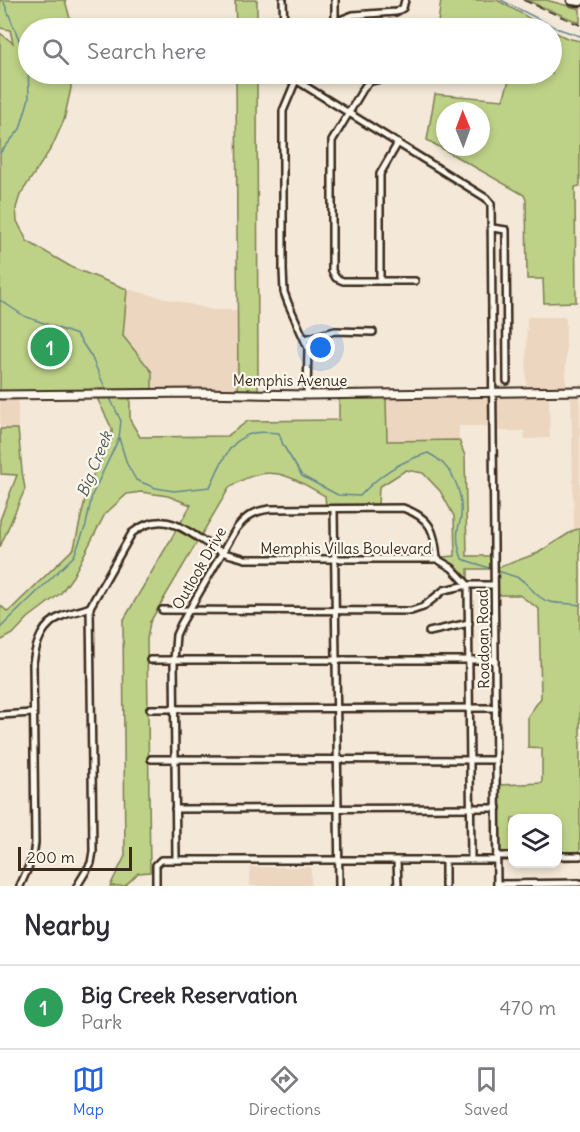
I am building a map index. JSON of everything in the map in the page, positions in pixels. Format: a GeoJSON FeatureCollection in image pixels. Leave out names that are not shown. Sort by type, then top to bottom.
{"type":"FeatureCollection","features":[{"type":"Feature","properties":{"kind":"highway"},"geometry":{"type":"LineString","coordinates":[[572,0],[580,1]]}},
{"type":"Feature","properties":{"kind":"main road","name":"Memphis Avenue"},"geometry":{"type":"LineString","coordinates":[[0,395],[307,395],[580,391]]}},
{"type":"Feature","properties":{"kind":"street"},"geometry":{"type":"LineString","coordinates":[[283,0],[284,18]]}},
{"type":"Feature","properties":{"kind":"street"},"geometry":{"type":"LineString","coordinates":[[335,0],[335,18]]}},
{"type":"Feature","properties":{"kind":"street"},"geometry":{"type":"LineString","coordinates":[[347,18],[362,14],[396,12],[403,8],[405,0]]}},
{"type":"Feature","properties":{"kind":"street"},"geometry":{"type":"LineString","coordinates":[[294,84],[283,111],[283,270],[284,292],[308,348],[307,395]]}},
{"type":"Feature","properties":{"kind":"street"},"geometry":{"type":"LineString","coordinates":[[302,84],[398,143],[380,174],[380,281]]}},
{"type":"Feature","properties":{"kind":"street"},"geometry":{"type":"LineString","coordinates":[[366,84],[336,132],[332,149],[332,271],[336,278],[343,281],[415,280]]}},
{"type":"Feature","properties":{"kind":"street","name":"Roadoan Road"},"geometry":{"type":"LineString","coordinates":[[398,143],[486,198],[491,204],[497,885]]}},
{"type":"Feature","properties":{"kind":"street"},"geometry":{"type":"LineString","coordinates":[[492,228],[506,230],[507,381]]}},
{"type":"Feature","properties":{"kind":"street"},"geometry":{"type":"LineString","coordinates":[[492,291],[507,291]]}},
{"type":"Feature","properties":{"kind":"street"},"geometry":{"type":"LineString","coordinates":[[304,339],[335,331],[373,332]]}},
{"type":"Feature","properties":{"kind":"street","name":"Outlook Drive"},"geometry":{"type":"LineString","coordinates":[[176,860],[174,660],[176,635],[236,528],[246,517],[257,510],[403,508],[417,513],[428,522],[433,532],[437,559]]}},
{"type":"Feature","properties":{"kind":"street"},"geometry":{"type":"LineString","coordinates":[[334,509],[339,886]]}},
{"type":"Feature","properties":{"kind":"street","name":"Memphis Villas Boulevard"},"geometry":{"type":"LineString","coordinates":[[90,607],[132,533],[149,523],[166,521],[223,552],[245,559],[437,559],[453,568],[468,585]]}},
{"type":"Feature","properties":{"kind":"street"},"geometry":{"type":"LineString","coordinates":[[162,610],[411,611],[423,607],[444,590],[493,582]]}},
{"type":"Feature","properties":{"kind":"street"},"geometry":{"type":"LineString","coordinates":[[468,585],[471,860]]}},
{"type":"Feature","properties":{"kind":"street"},"geometry":{"type":"LineString","coordinates":[[20,886],[33,857],[35,843],[33,663],[39,638],[51,622],[90,607],[93,851],[91,862],[77,886]]}},
{"type":"Feature","properties":{"kind":"street"},"geometry":{"type":"LineString","coordinates":[[429,632],[469,623]]}},
{"type":"Feature","properties":{"kind":"street"},"geometry":{"type":"LineString","coordinates":[[150,660],[495,660]]}},
{"type":"Feature","properties":{"kind":"street"},"geometry":{"type":"LineString","coordinates":[[150,709],[496,708]]}},
{"type":"Feature","properties":{"kind":"street"},"geometry":{"type":"LineString","coordinates":[[0,715],[33,713]]}},
{"type":"Feature","properties":{"kind":"street"},"geometry":{"type":"LineString","coordinates":[[151,759],[496,760]]}},
{"type":"Feature","properties":{"kind":"street"},"geometry":{"type":"LineString","coordinates":[[175,809],[497,808]]}},
{"type":"Feature","properties":{"kind":"street"},"geometry":{"type":"LineString","coordinates":[[562,856],[580,856]]}},
{"type":"Feature","properties":{"kind":"street"},"geometry":{"type":"LineString","coordinates":[[156,886],[156,865],[161,860],[445,861],[508,857]]}},
{"type":"Feature","properties":{"kind":"street"},"geometry":{"type":"LineString","coordinates":[[397,861],[398,886]]}},
{"type":"Feature","properties":{"kind":"street"},"geometry":{"type":"LineString","coordinates":[[445,861],[445,886]]}},
{"type":"Feature","properties":{"kind":"street"},"geometry":{"type":"LineString","coordinates":[[497,885],[580,883]]}},
{"type":"Feature","properties":{"kind":"shaded area"},"geometry":{"type":"Polygon","coordinates":[[[127,289],[213,310],[238,310],[238,390],[152,390],[152,372],[123,336],[127,289]]]}},
{"type":"Feature","properties":{"kind":"shaded area"},"geometry":{"type":"Polygon","coordinates":[[[527,317],[566,317],[566,388],[526,389],[527,317]]]}},
{"type":"Feature","properties":{"kind":"shaded area"},"geometry":{"type":"Polygon","coordinates":[[[549,396],[550,438],[525,439],[524,431],[496,431],[496,426],[459,426],[459,440],[387,441],[386,398],[549,396]]]}},
{"type":"Feature","properties":{"kind":"shaded area"},"geometry":{"type":"Polygon","coordinates":[[[571,396],[580,396],[580,529],[574,530],[571,396]]]}},
{"type":"Feature","properties":{"kind":"shaded area"},"geometry":{"type":"Polygon","coordinates":[[[0,399],[18,399],[18,429],[0,429],[0,399]]]}},
{"type":"Feature","properties":{"kind":"shaded area"},"geometry":{"type":"Polygon","coordinates":[[[250,867],[311,867],[311,886],[250,886],[250,867]]]}},
{"type":"Feature","properties":{"kind":"green space"},"geometry":{"type":"Polygon","coordinates":[[[0,0],[65,0],[70,18],[18,18],[18,84],[71,84],[71,88],[64,120],[52,147],[20,195],[16,208],[17,221],[27,241],[73,268],[127,289],[123,336],[152,372],[152,390],[129,390],[128,394],[0,395],[0,33],[13,43],[10,30],[0,28],[0,0]]]}},
{"type":"Feature","properties":{"kind":"green space"},"geometry":{"type":"Polygon","coordinates":[[[235,0],[257,0],[257,18],[236,18],[235,0]]]}},
{"type":"Feature","properties":{"kind":"green space"},"geometry":{"type":"Polygon","coordinates":[[[441,0],[497,0],[529,18],[439,18],[441,0]]]}},
{"type":"Feature","properties":{"kind":"green space"},"geometry":{"type":"Polygon","coordinates":[[[526,0],[546,0],[580,9],[580,23],[526,0]]]}},
{"type":"Feature","properties":{"kind":"green space"},"geometry":{"type":"Polygon","coordinates":[[[562,36],[580,41],[580,186],[575,187],[576,302],[544,303],[543,279],[527,279],[526,200],[524,195],[455,156],[490,156],[490,102],[436,102],[436,145],[427,140],[435,94],[503,100],[508,84],[562,84],[562,36]]]}},
{"type":"Feature","properties":{"kind":"green space"},"geometry":{"type":"Polygon","coordinates":[[[236,84],[257,84],[258,390],[238,390],[236,84]]]}},
{"type":"Feature","properties":{"kind":"green space"},"geometry":{"type":"Polygon","coordinates":[[[339,397],[386,398],[387,441],[459,440],[465,456],[467,556],[494,556],[494,569],[538,553],[574,530],[580,529],[580,860],[562,861],[562,814],[508,814],[508,861],[500,861],[499,785],[542,783],[542,748],[528,747],[528,716],[541,698],[539,609],[519,595],[494,595],[493,569],[468,569],[468,581],[441,557],[455,556],[454,516],[440,491],[423,473],[406,470],[379,487],[378,505],[326,506],[325,496],[300,482],[278,474],[267,473],[255,475],[229,488],[150,622],[147,639],[150,872],[138,873],[125,886],[110,886],[125,856],[123,621],[191,505],[168,496],[141,492],[127,494],[105,514],[73,576],[61,593],[28,618],[13,634],[0,641],[0,605],[8,612],[74,548],[86,495],[93,475],[112,438],[112,429],[97,398],[130,398],[130,420],[140,437],[227,436],[248,421],[339,420],[339,397]]]}},
{"type":"Feature","properties":{"kind":"green space"},"geometry":{"type":"Polygon","coordinates":[[[0,429],[18,429],[25,489],[0,547],[0,520],[17,475],[1,474],[0,429]]]}},
{"type":"Feature","properties":{"kind":"waterway","name":"Big Creek"},"geometry":{"type":"LineString","coordinates":[[3,0],[18,37]]}},
{"type":"Feature","properties":{"kind":"waterway","name":"Big Creek"},"geometry":{"type":"LineString","coordinates":[[501,0],[536,18]]}},
{"type":"Feature","properties":{"kind":"waterway","name":"Big Creek"},"geometry":{"type":"LineString","coordinates":[[562,30],[580,36]]}},
{"type":"Feature","properties":{"kind":"waterway","name":"Big Creek"},"geometry":{"type":"LineString","coordinates":[[0,153],[20,129],[29,98],[29,84]]}},
{"type":"Feature","properties":{"kind":"waterway","name":"Big Creek"},"geometry":{"type":"LineString","coordinates":[[0,300],[24,316],[77,335],[91,356],[107,392]]}},
{"type":"Feature","properties":{"kind":"waterway","name":"Big Creek"},"geometry":{"type":"LineString","coordinates":[[0,628],[74,556],[86,525],[92,495],[119,438],[121,421],[109,396]]}},
{"type":"Feature","properties":{"kind":"waterway"},"geometry":{"type":"LineString","coordinates":[[119,438],[127,464],[136,480],[156,488],[174,491],[210,487],[226,454],[245,436],[257,432],[279,433],[283,445],[302,476],[338,495],[360,496],[375,481],[391,470],[408,460],[428,453],[444,464],[458,488],[461,518],[457,537],[462,559],[519,578],[545,600],[580,605]]}},
{"type":"Feature","properties":{"kind":"railway"},"geometry":{"type":"LineString","coordinates":[[523,0],[580,25]]}},
{"type":"Feature","properties":{"kind":"place","name":"Big Creek Reservation"},"geometry":{"type":"Point","coordinates":[50,347]}}]}
